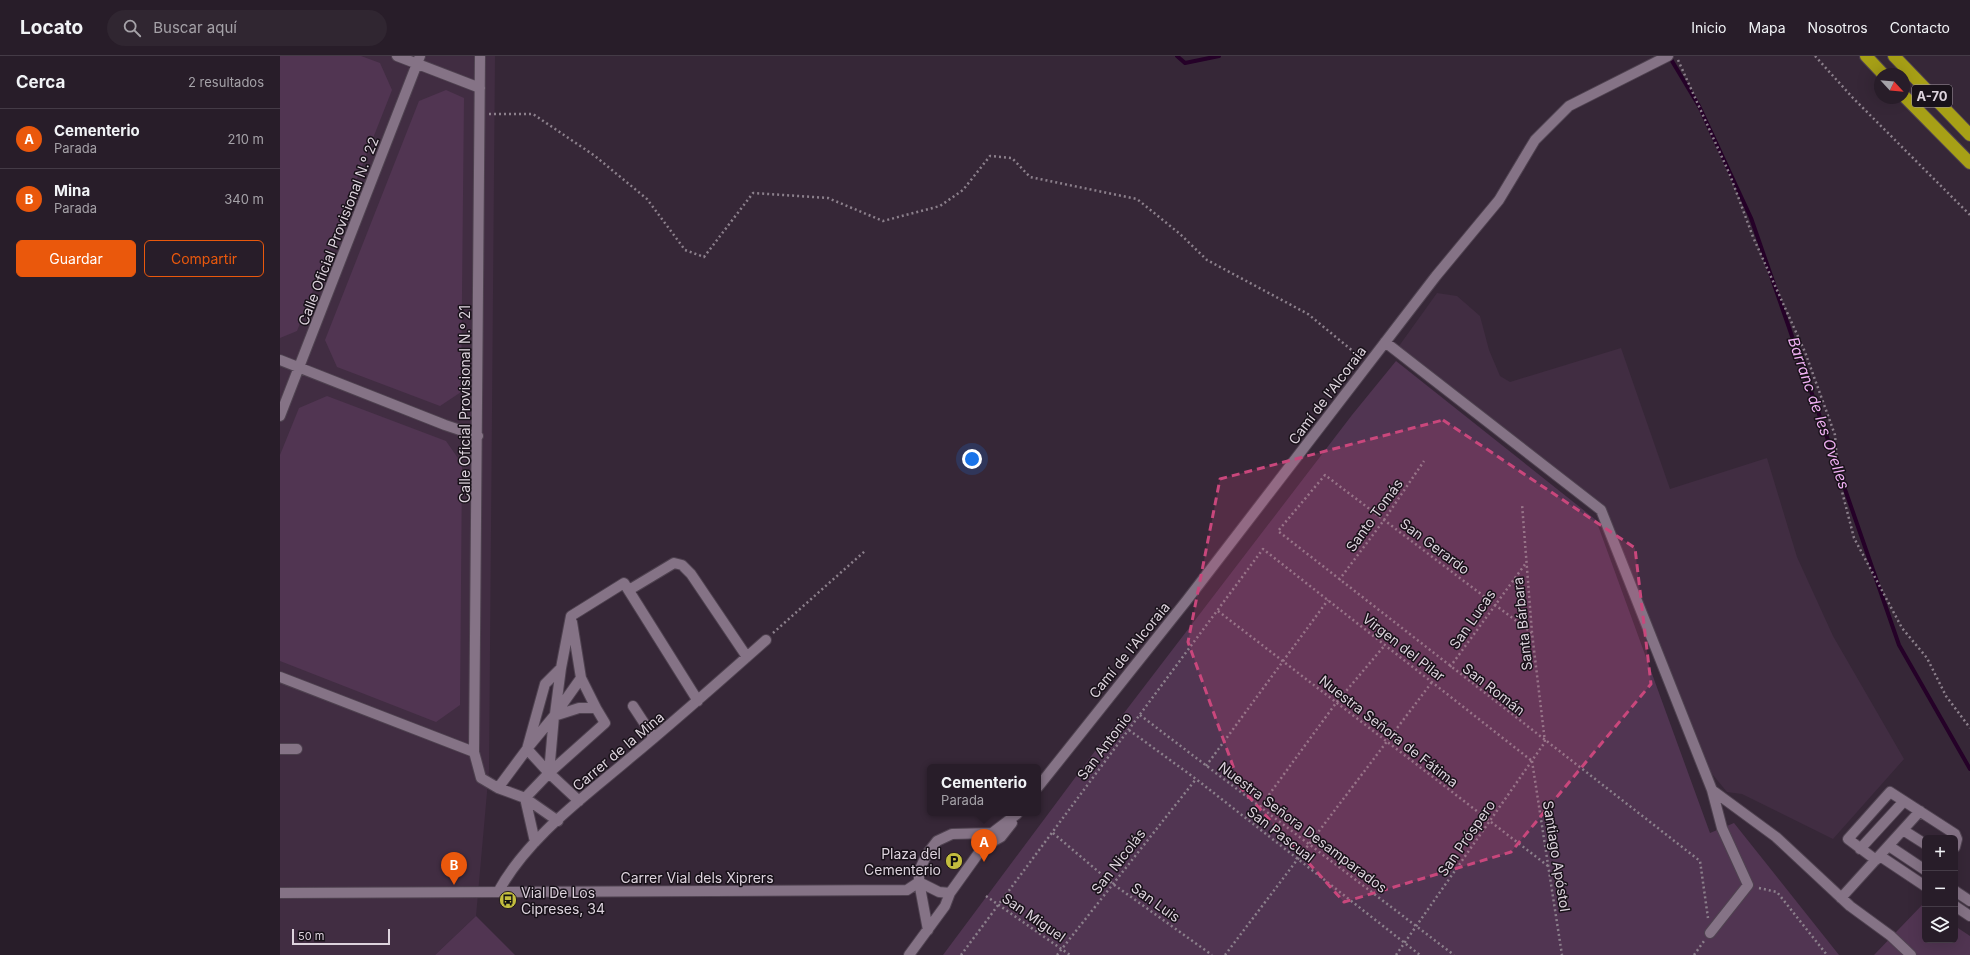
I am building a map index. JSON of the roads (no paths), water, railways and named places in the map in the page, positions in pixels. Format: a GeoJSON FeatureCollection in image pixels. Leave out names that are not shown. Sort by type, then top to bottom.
{"type":"FeatureCollection","features":[{"type":"Feature","properties":{"kind":"highway"},"geometry":{"type":"LineString","coordinates":[[1866,56],[1877,68]]}},
{"type":"Feature","properties":{"kind":"highway","name":"A-70"},"geometry":{"type":"LineString","coordinates":[[1894,56],[1970,135]]}},
{"type":"Feature","properties":{"kind":"highway","name":"A-70"},"geometry":{"type":"LineString","coordinates":[[1910,102],[1970,164]]}},
{"type":"Feature","properties":{"kind":"street"},"geometry":{"type":"LineString","coordinates":[[397,56],[419,60],[480,88]]}},
{"type":"Feature","properties":{"kind":"street","name":"Calle Oficial Provisional N.º 21"},"geometry":{"type":"LineString","coordinates":[[480,56],[478,436],[474,752],[481,778],[498,788],[525,798],[558,821]]}},
{"type":"Feature","properties":{"kind":"street","name":"Camí de l'Alcoraia"},"geometry":{"type":"LineString","coordinates":[[1041,783],[1187,600],[1436,276],[1499,200],[1535,140],[1569,106],[1668,56]]}},
{"type":"Feature","properties":{"kind":"street","name":"Calle Oficial Provisional N.º 22"},"geometry":{"type":"LineString","coordinates":[[280,416],[419,60]]}},
{"type":"Feature","properties":{"kind":"street"},"geometry":{"type":"LineString","coordinates":[[1385,342],[1602,510],[1712,790],[1722,828],[1748,885],[1710,933]]}},
{"type":"Feature","properties":{"kind":"street"},"geometry":{"type":"LineString","coordinates":[[280,360],[445,425],[478,436]]}},
{"type":"Feature","properties":{"kind":"street"},"geometry":{"type":"LineString","coordinates":[[629,590],[674,563],[682,565],[691,574],[747,657]]}},
{"type":"Feature","properties":{"kind":"street"},"geometry":{"type":"LineString","coordinates":[[549,773],[554,716],[561,668],[572,616],[624,583],[698,701]]}},
{"type":"Feature","properties":{"kind":"street"},"geometry":{"type":"LineString","coordinates":[[535,842],[525,798],[549,773],[605,723],[582,678],[572,616]]}},
{"type":"Feature","properties":{"kind":"street","name":"Carrer de la Mina"},"geometry":{"type":"LineString","coordinates":[[498,892],[510,870],[535,842],[579,801],[698,701],[766,640]]}},
{"type":"Feature","properties":{"kind":"street"},"geometry":{"type":"LineString","coordinates":[[527,749],[545,684],[561,668]]}},
{"type":"Feature","properties":{"kind":"street"},"geometry":{"type":"LineString","coordinates":[[280,677],[474,752]]}},
{"type":"Feature","properties":{"kind":"street"},"geometry":{"type":"LineString","coordinates":[[498,788],[582,678]]}},
{"type":"Feature","properties":{"kind":"street"},"geometry":{"type":"LineString","coordinates":[[545,684],[554,716]]}},
{"type":"Feature","properties":{"kind":"street"},"geometry":{"type":"LineString","coordinates":[[633,706],[654,738]]}},
{"type":"Feature","properties":{"kind":"street"},"geometry":{"type":"LineString","coordinates":[[554,716],[579,708],[596,708]]}},
{"type":"Feature","properties":{"kind":"street"},"geometry":{"type":"LineString","coordinates":[[280,749],[297,748]]}},
{"type":"Feature","properties":{"kind":"street"},"geometry":{"type":"LineString","coordinates":[[527,749],[549,773],[579,801]]}},
{"type":"Feature","properties":{"kind":"street"},"geometry":{"type":"LineString","coordinates":[[1712,790],[1776,837],[1841,898],[1890,936],[1911,955]]}},
{"type":"Feature","properties":{"kind":"street"},"geometry":{"type":"LineString","coordinates":[[1922,884],[1860,849],[1848,839],[1890,792],[1955,835]]}},
{"type":"Feature","properties":{"kind":"street"},"geometry":{"type":"LineString","coordinates":[[1860,849],[1904,801]]}},
{"type":"Feature","properties":{"kind":"street"},"geometry":{"type":"LineString","coordinates":[[1841,898],[1920,811]]}},
{"type":"Feature","properties":{"kind":"street"},"geometry":{"type":"LineString","coordinates":[[928,930],[919,882],[920,871],[927,854],[937,842],[952,834],[968,832],[992,833],[1014,816]]}},
{"type":"Feature","properties":{"kind":"street"},"geometry":{"type":"LineString","coordinates":[[909,955],[946,906],[950,893],[983,847],[1001,837],[1016,816]]}},
{"type":"Feature","properties":{"kind":"street"},"geometry":{"type":"LineString","coordinates":[[1903,830],[1922,842]]}},
{"type":"Feature","properties":{"kind":"street"},"geometry":{"type":"LineString","coordinates":[[968,832],[980,841],[983,847]]}},
{"type":"Feature","properties":{"kind":"street"},"geometry":{"type":"LineString","coordinates":[[1889,846],[1922,868]]}},
{"type":"Feature","properties":{"kind":"street"},"geometry":{"type":"LineString","coordinates":[[919,882],[939,892],[950,893]]}},
{"type":"Feature","properties":{"kind":"street","name":"Carrer Vial dels Xiprers"},"geometry":{"type":"LineString","coordinates":[[280,893],[906,890],[919,882]]}},
{"type":"Feature","properties":{"kind":"street"},"geometry":{"type":"LineString","coordinates":[[1958,893],[1970,901]]}},
{"type":"Feature","properties":{"kind":"street"},"geometry":{"type":"LineString","coordinates":[[1956,907],[1970,916]]}},
{"type":"Feature","properties":{"kind":"waterway","name":"Barranc de les Ovelles"},"geometry":{"type":"LineString","coordinates":[[1177,56],[1185,63],[1219,56]]}},
{"type":"Feature","properties":{"kind":"waterway","name":"Barranc de les Ovelles"},"geometry":{"type":"LineString","coordinates":[[1669,56],[1699,106],[1751,218],[1899,645],[1970,769]]}},
{"type":"Feature","properties":{"kind":"place","name":"Plaza del Cementerio"},"geometry":{"type":"Point","coordinates":[954,861]}},
{"type":"Feature","properties":{"kind":"place","name":"Cementerio"},"geometry":{"type":"Point","coordinates":[984,862]}},
{"type":"Feature","properties":{"kind":"place","name":"Mina"},"geometry":{"type":"Point","coordinates":[454,885]}},
{"type":"Feature","properties":{"kind":"place","name":"Vial De Los Cipreses, 34"},"geometry":{"type":"Point","coordinates":[508,900]}}]}
